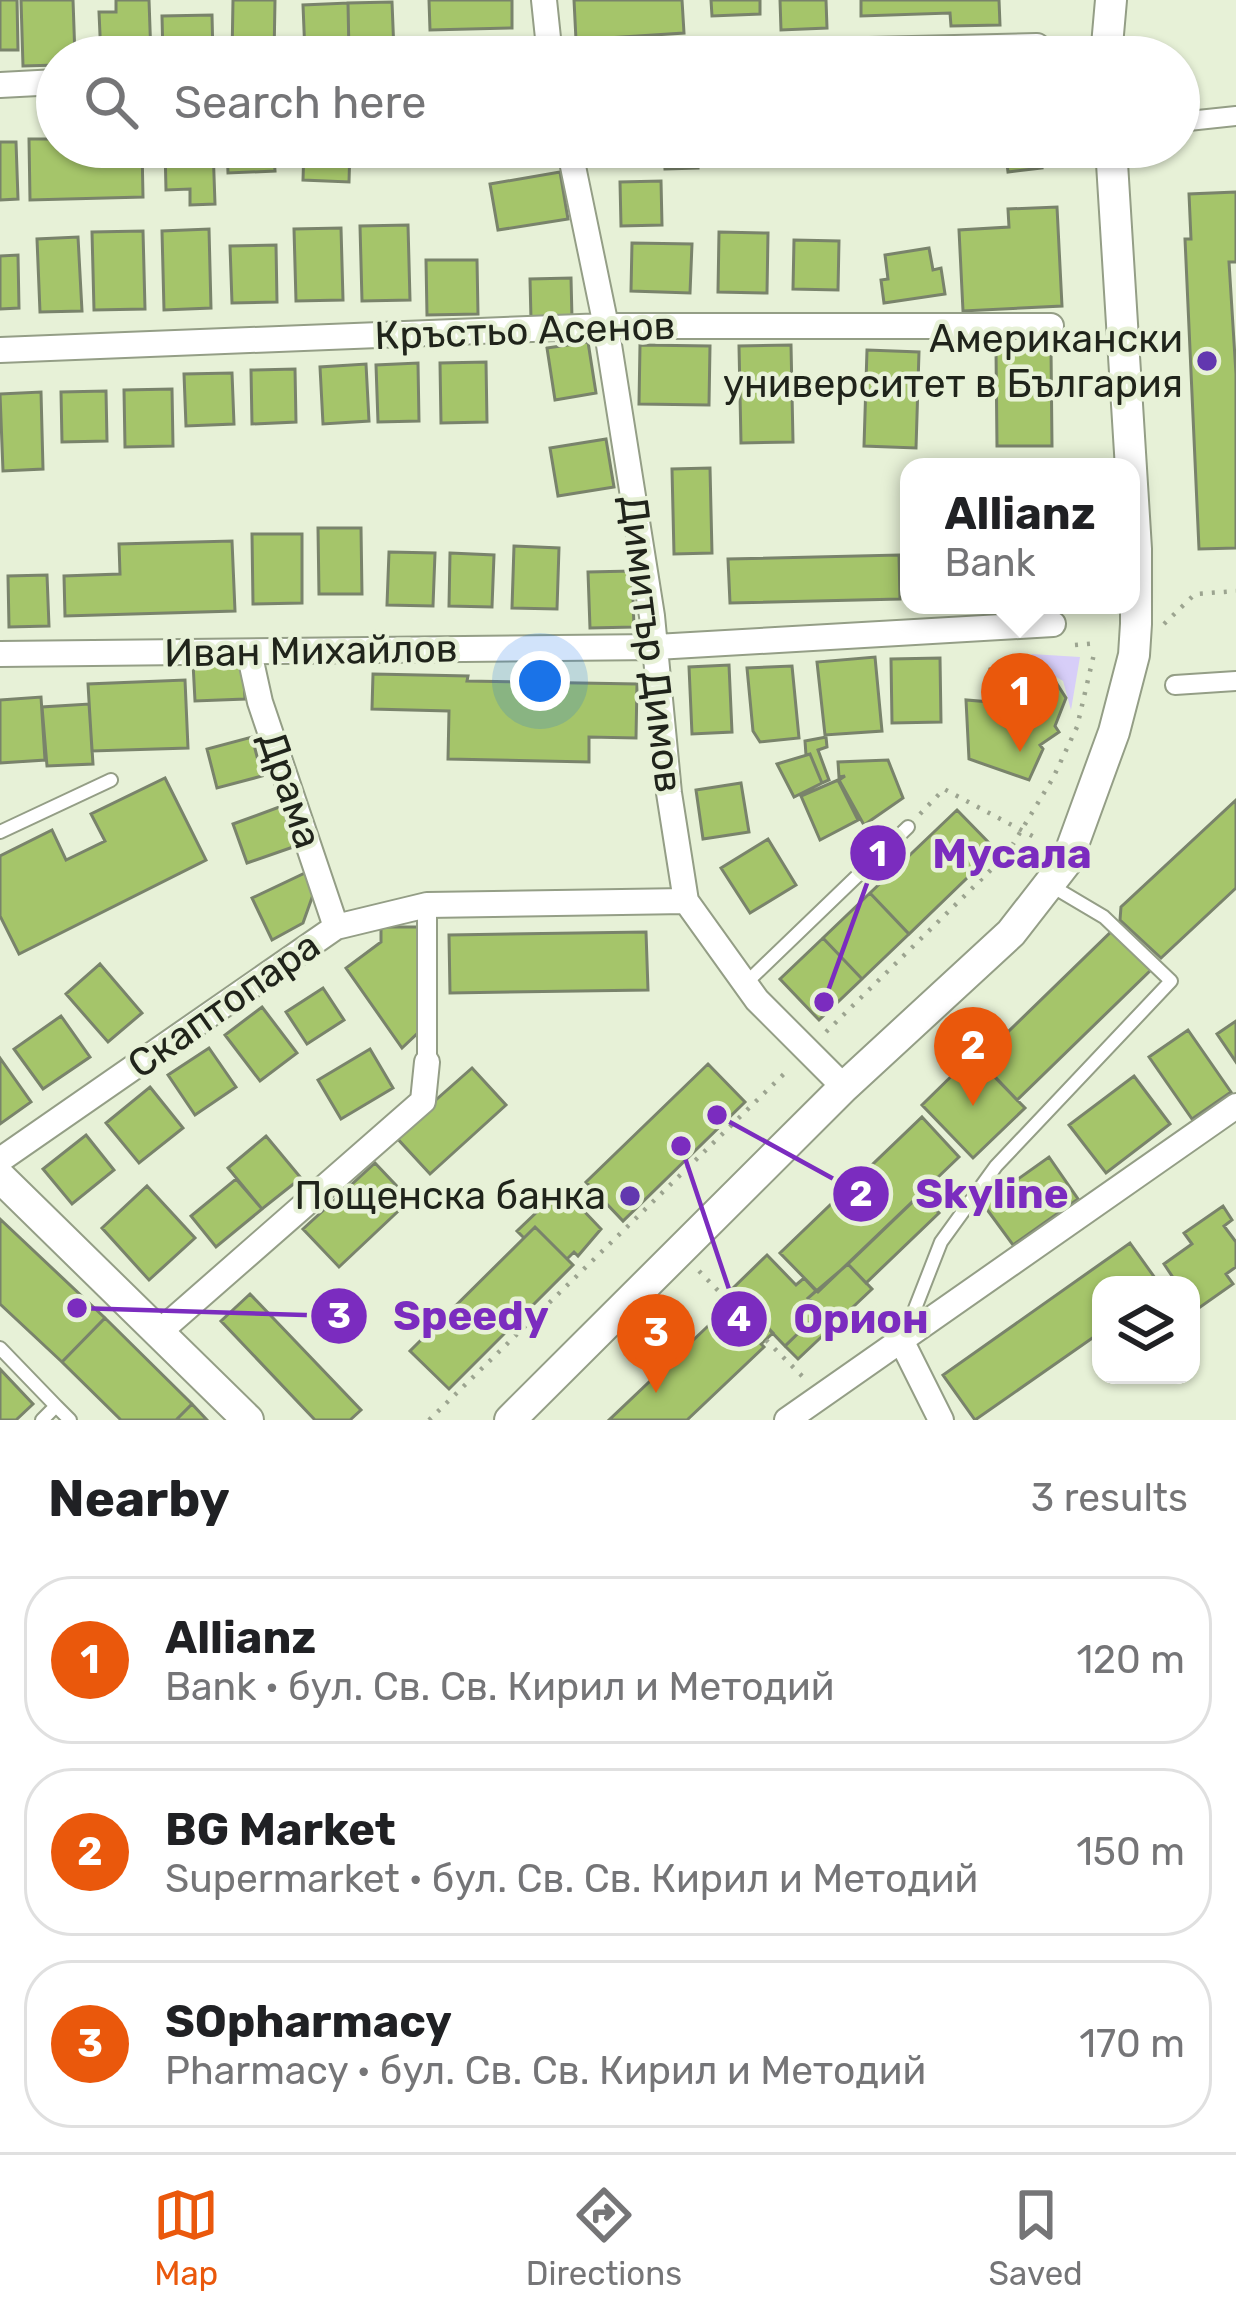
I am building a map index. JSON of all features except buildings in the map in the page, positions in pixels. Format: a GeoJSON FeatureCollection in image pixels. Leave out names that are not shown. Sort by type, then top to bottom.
{"type":"FeatureCollection","features":[{"type":"Feature","properties":{"kind":"street"},"geometry":{"type":"LineString","coordinates":[[544,0],[548,36]]}},
{"type":"Feature","properties":{"kind":"street"},"geometry":{"type":"LineString","coordinates":[[1108,36],[1112,0]]}},
{"type":"Feature","properties":{"kind":"street"},"geometry":{"type":"LineString","coordinates":[[0,85],[36,83]]}},
{"type":"Feature","properties":{"kind":"street"},"geometry":{"type":"LineString","coordinates":[[1200,120],[1236,116]]}},
{"type":"Feature","properties":{"kind":"street","name":"Димитър Димов"},"geometry":{"type":"LineString","coordinates":[[573,168],[606,326],[656,647],[686,901],[757,1000],[844,1087]]}},
{"type":"Feature","properties":{"kind":"street"},"geometry":{"type":"LineString","coordinates":[[1112,168],[1130,458]]}},
{"type":"Feature","properties":{"kind":"street","name":"Кръстьо Асенов"},"geometry":{"type":"LineString","coordinates":[[0,350],[606,326],[1051,326]]}},
{"type":"Feature","properties":{"kind":"street"},"geometry":{"type":"LineString","coordinates":[[510,1420],[844,1087],[1011,934],[1049,884],[1070,855],[1109,747],[1134,655],[1150,624],[1140,570]]}},
{"type":"Feature","properties":{"kind":"street","name":"Иван Михайлов"},"geometry":{"type":"LineString","coordinates":[[0,654],[656,647],[1053,624]]}},
{"type":"Feature","properties":{"kind":"street","name":"Драма"},"geometry":{"type":"LineString","coordinates":[[249,652],[260,702],[336,927]]}},
{"type":"Feature","properties":{"kind":"street"},"geometry":{"type":"LineString","coordinates":[[1175,685],[1236,681]]}},
{"type":"Feature","properties":{"kind":"street","name":"Скаптопара"},"geometry":{"type":"LineString","coordinates":[[0,1160],[336,927],[427,905],[686,901]]}},
{"type":"Feature","properties":{"kind":"street"},"geometry":{"type":"LineString","coordinates":[[157,1334],[423,1101],[427,905]]}},
{"type":"Feature","properties":{"kind":"street"},"geometry":{"type":"LineString","coordinates":[[787,1420],[1236,1106]]}},
{"type":"Feature","properties":{"kind":"street"},"geometry":{"type":"LineString","coordinates":[[0,1177],[246,1419]]}},
{"type":"Feature","properties":{"kind":"street"},"geometry":{"type":"LineString","coordinates":[[902,1342],[941,1420]]}},
{"type":"Feature","properties":{"kind":"lane"},"geometry":{"type":"LineString","coordinates":[[0,832],[111,780]]}},
{"type":"Feature","properties":{"kind":"lane"},"geometry":{"type":"LineString","coordinates":[[745,984],[908,827]]}},
{"type":"Feature","properties":{"kind":"lane"},"geometry":{"type":"LineString","coordinates":[[902,1342],[941,1242],[996,1166],[1171,981],[1104,917],[1049,884]]}},
{"type":"Feature","properties":{"kind":"lane"},"geometry":{"type":"LineString","coordinates":[[0,1348],[70,1420]]}},
{"type":"Feature","properties":{"kind":"lane"},"geometry":{"type":"LineString","coordinates":[[42,1420],[56,1406]]}},
{"type":"Feature","properties":{"kind":"path"},"geometry":{"type":"LineString","coordinates":[[1150,624],[1195,594],[1236,591]]}},
{"type":"Feature","properties":{"kind":"path"},"geometry":{"type":"LineString","coordinates":[[1075,645],[1097,643]]}},
{"type":"Feature","properties":{"kind":"path"},"geometry":{"type":"LineString","coordinates":[[908,827],[944,789],[1038,839]]}},
{"type":"Feature","properties":{"kind":"path"},"geometry":{"type":"LineString","coordinates":[[678,1250],[735,1308]]}},
{"type":"Feature","properties":{"kind":"path"},"geometry":{"type":"LineString","coordinates":[[766,1340],[822,1396]]}},
{"type":"Feature","properties":{"kind":"shaded area"},"geometry":{"type":"Polygon","coordinates":[[[1031,654],[1080,657],[1071,710],[1063,681],[1040,667],[1031,654]]]}},
{"type":"Feature","properties":{"kind":"place","name":"Американски университет в България"},"geometry":{"type":"Point","coordinates":[1207,361]}},
{"type":"Feature","properties":{"kind":"place","name":"Allianz"},"geometry":{"type":"Point","coordinates":[1020,752]}},
{"type":"Feature","properties":{"kind":"place","name":"Мусала"},"geometry":{"type":"Point","coordinates":[824,1002]}},
{"type":"Feature","properties":{"kind":"place","name":"BG Market"},"geometry":{"type":"Point","coordinates":[973,1106]}},
{"type":"Feature","properties":{"kind":"place","name":"Skyline"},"geometry":{"type":"Point","coordinates":[717,1115]}},
{"type":"Feature","properties":{"kind":"place","name":"Орион"},"geometry":{"type":"Point","coordinates":[681,1146]}},
{"type":"Feature","properties":{"kind":"place","name":"Пощенска банка"},"geometry":{"type":"Point","coordinates":[630,1196]}},
{"type":"Feature","properties":{"kind":"place","name":"Speedy"},"geometry":{"type":"Point","coordinates":[77,1308]}},
{"type":"Feature","properties":{"kind":"place","name":"SOpharmacy"},"geometry":{"type":"Point","coordinates":[656,1393]}}]}
